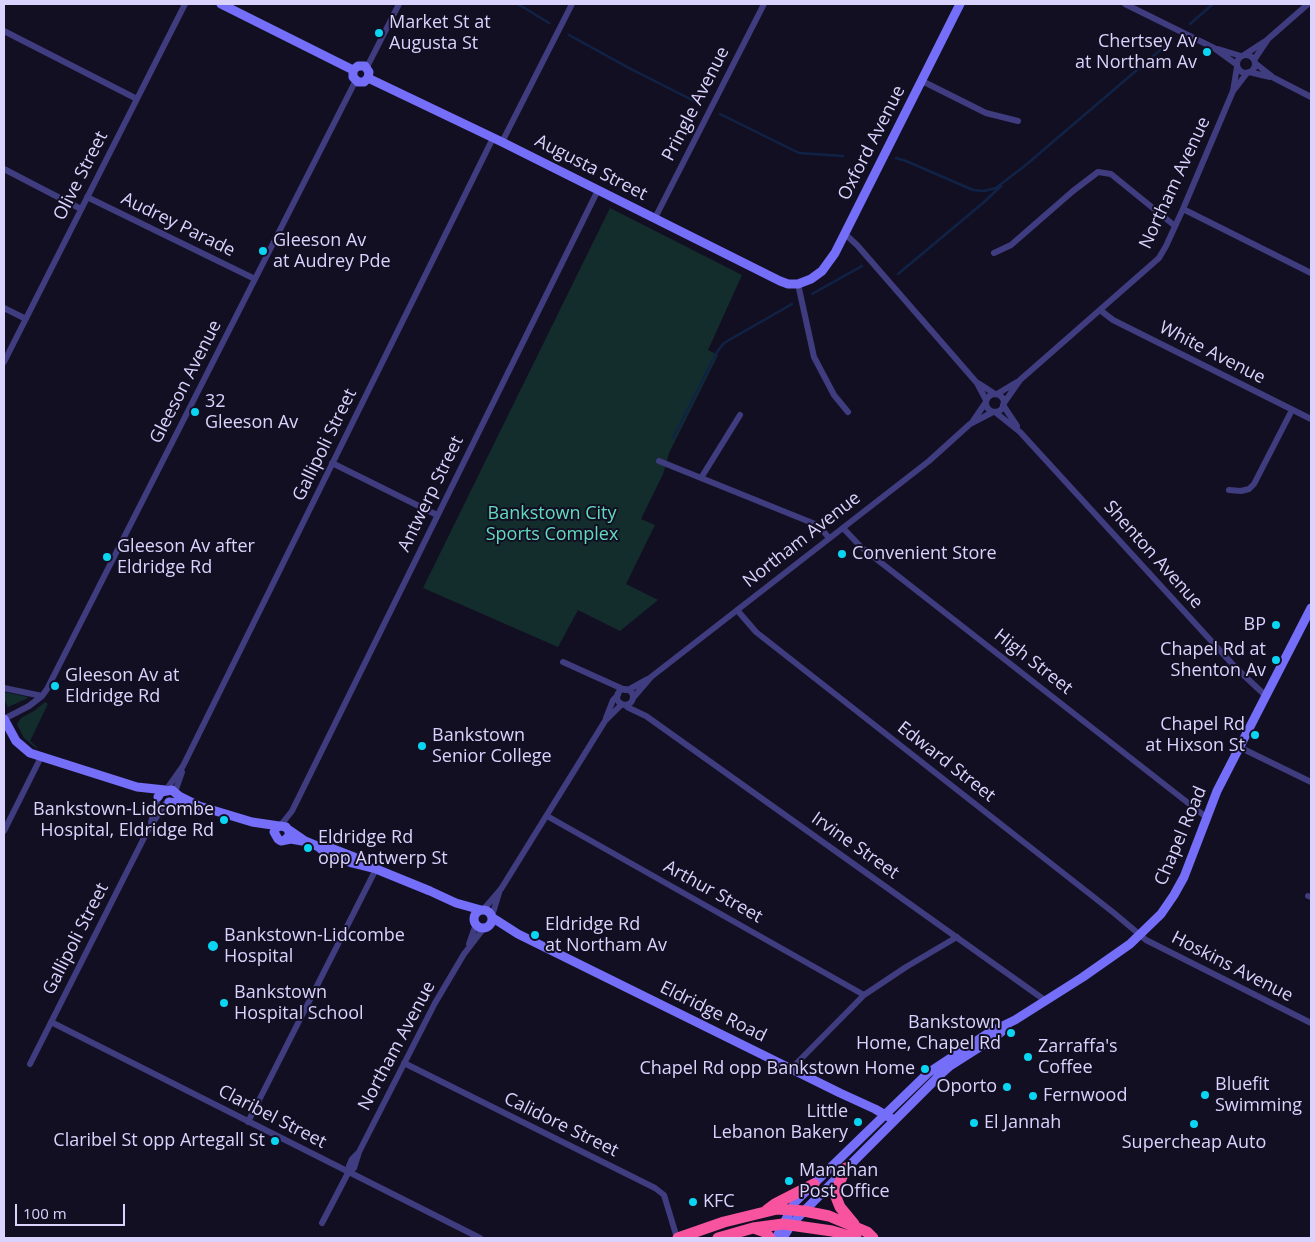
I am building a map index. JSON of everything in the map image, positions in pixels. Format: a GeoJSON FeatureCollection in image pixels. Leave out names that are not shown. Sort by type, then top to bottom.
{"type":"FeatureCollection","features":[{"type":"Feature","properties":{"kind":"highway"},"geometry":{"type":"LineString","coordinates":[[846,1168],[837,1188],[836,1197],[856,1233]]}},
{"type":"Feature","properties":{"kind":"highway"},"geometry":{"type":"LineString","coordinates":[[764,1213],[775,1204],[814,1184]]}},
{"type":"Feature","properties":{"kind":"highway"},"geometry":{"type":"LineString","coordinates":[[677,1238],[724,1222],[777,1209],[804,1210],[829,1216],[856,1233]]}},
{"type":"Feature","properties":{"kind":"highway"},"geometry":{"type":"LineString","coordinates":[[718,1238],[753,1228],[787,1224],[832,1231],[868,1232],[872,1238]]}},
{"type":"Feature","properties":{"kind":"highway"},"geometry":{"type":"LineString","coordinates":[[753,1228],[766,1232],[770,1238]]}},
{"type":"Feature","properties":{"kind":"street","name":"Olive Street"},"geometry":{"type":"LineString","coordinates":[[4,362],[185,4]]}},
{"type":"Feature","properties":{"kind":"street"},"geometry":{"type":"LineString","coordinates":[[224,4],[353,70]]}},
{"type":"Feature","properties":{"kind":"street"},"geometry":{"type":"LineString","coordinates":[[353,70],[353,77],[356,80],[364,82],[368,78],[369,72],[367,68],[399,4]]}},
{"type":"Feature","properties":{"kind":"street"},"geometry":{"type":"LineString","coordinates":[[502,142],[572,4]]}},
{"type":"Feature","properties":{"kind":"street","name":"Pringle Avenue"},"geometry":{"type":"LineString","coordinates":[[655,218],[764,4]]}},
{"type":"Feature","properties":{"kind":"street","name":"Oxford Avenue"},"geometry":{"type":"LineString","coordinates":[[798,284],[811,279],[826,267],[832,258],[960,4]]}},
{"type":"Feature","properties":{"kind":"street"},"geometry":{"type":"LineString","coordinates":[[1126,4],[1214,48],[1237,66],[1241,72],[1274,78]]}},
{"type":"Feature","properties":{"kind":"street"},"geometry":{"type":"LineString","coordinates":[[1237,66],[1238,58],[1268,39],[1308,4]]}},
{"type":"Feature","properties":{"kind":"street"},"geometry":{"type":"LineString","coordinates":[[4,31],[137,99]]}},
{"type":"Feature","properties":{"kind":"street"},"geometry":{"type":"LineString","coordinates":[[1248,73],[1254,69],[1255,62],[1268,39]]}},
{"type":"Feature","properties":{"kind":"street"},"geometry":{"type":"LineString","coordinates":[[1214,48],[1251,56],[1255,62],[1274,78],[1311,97]]}},
{"type":"Feature","properties":{"kind":"street"},"geometry":{"type":"LineString","coordinates":[[353,70],[358,66],[367,68]]}},
{"type":"Feature","properties":{"kind":"street","name":"Northam Avenue"},"geometry":{"type":"LineString","coordinates":[[996,394],[1020,380],[1159,258],[1183,209],[1233,90],[1237,66]]}},
{"type":"Feature","properties":{"kind":"street","name":"Northam Avenue"},"geometry":{"type":"LineString","coordinates":[[1233,90],[1248,73]]}},
{"type":"Feature","properties":{"kind":"street","name":"Augusta Street"},"geometry":{"type":"LineString","coordinates":[[368,78],[502,142],[780,281],[788,284],[798,284]]}},
{"type":"Feature","properties":{"kind":"street","name":"Gleeson Avenue"},"geometry":{"type":"LineString","coordinates":[[4,719],[29,706],[42,696],[47,689],[356,80]]}},
{"type":"Feature","properties":{"kind":"street"},"geometry":{"type":"LineString","coordinates":[[922,81],[986,113],[1018,121]]}},
{"type":"Feature","properties":{"kind":"street","name":"Gallipoli Street"},"geometry":{"type":"LineString","coordinates":[[170,792],[493,138]]}},
{"type":"Feature","properties":{"kind":"street"},"geometry":{"type":"LineString","coordinates":[[4,169],[81,209]]}},
{"type":"Feature","properties":{"kind":"street"},"geometry":{"type":"LineString","coordinates":[[994,253],[1011,245],[1073,191],[1098,172],[1111,174],[1175,226]]}},
{"type":"Feature","properties":{"kind":"street","name":"Antwerp Street"},"geometry":{"type":"LineString","coordinates":[[284,828],[598,190]]}},
{"type":"Feature","properties":{"kind":"street","name":"Audrey Parade"},"geometry":{"type":"LineString","coordinates":[[87,197],[255,279]]}},
{"type":"Feature","properties":{"kind":"street"},"geometry":{"type":"LineString","coordinates":[[1183,209],[1311,273]]}},
{"type":"Feature","properties":{"kind":"street"},"geometry":{"type":"LineString","coordinates":[[845,234],[858,245],[977,383],[988,409],[994,412],[999,411],[1003,404],[1001,396],[977,383]]}},
{"type":"Feature","properties":{"kind":"street"},"geometry":{"type":"LineString","coordinates":[[798,284],[814,357],[834,395],[848,412]]}},
{"type":"Feature","properties":{"kind":"street"},"geometry":{"type":"LineString","coordinates":[[4,308],[26,319]]}},
{"type":"Feature","properties":{"kind":"street","name":"White Avenue"},"geometry":{"type":"LineString","coordinates":[[1100,310],[1113,320],[1311,419]]}},
{"type":"Feature","properties":{"kind":"street","name":"Northam Avenue"},"geometry":{"type":"LineString","coordinates":[[1003,404],[1020,380]]}},
{"type":"Feature","properties":{"kind":"street"},"geometry":{"type":"LineString","coordinates":[[986,401],[989,396],[996,394]]}},
{"type":"Feature","properties":{"kind":"street","name":"Northam Avenue"},"geometry":{"type":"LineString","coordinates":[[633,699],[651,678],[929,461],[970,424],[986,401]]}},
{"type":"Feature","properties":{"kind":"street","name":"Shenton Avenue"},"geometry":{"type":"LineString","coordinates":[[1003,404],[1020,432]]}},
{"type":"Feature","properties":{"kind":"street"},"geometry":{"type":"LineString","coordinates":[[1229,490],[1241,491],[1249,489],[1254,484],[1292,410]]}},
{"type":"Feature","properties":{"kind":"street","name":"Northam Avenue"},"geometry":{"type":"LineString","coordinates":[[970,424],[994,412]]}},
{"type":"Feature","properties":{"kind":"street","name":"Shenton Avenue"},"geometry":{"type":"LineString","coordinates":[[994,412],[1020,432],[1236,668],[1266,696]]}},
{"type":"Feature","properties":{"kind":"street"},"geometry":{"type":"LineString","coordinates":[[701,478],[740,415]]}},
{"type":"Feature","properties":{"kind":"street"},"geometry":{"type":"LineString","coordinates":[[659,461],[815,524],[830,538]]}},
{"type":"Feature","properties":{"kind":"street"},"geometry":{"type":"LineString","coordinates":[[332,464],[437,515]]}},
{"type":"Feature","properties":{"kind":"street","name":"High Street"},"geometry":{"type":"LineString","coordinates":[[843,528],[861,548],[1206,817]]}},
{"type":"Feature","properties":{"kind":"street","name":"Chapel Road"},"geometry":{"type":"LineString","coordinates":[[787,1224],[804,1210],[950,1066],[1109,959],[1140,935],[1161,914],[1178,889],[1192,858],[1217,791],[1311,608]]}},
{"type":"Feature","properties":{"kind":"street","name":"Edward Street"},"geometry":{"type":"LineString","coordinates":[[737,610],[756,632],[1114,912],[1140,935]]}},
{"type":"Feature","properties":{"kind":"street"},"geometry":{"type":"LineString","coordinates":[[563,662],[622,692],[632,694],[633,699],[629,704],[623,704],[618,701],[622,692]]}},
{"type":"Feature","properties":{"kind":"street","name":"Northam Avenue"},"geometry":{"type":"LineString","coordinates":[[322,1223],[348,1173],[354,1168],[359,1152],[435,1004],[485,922],[501,889],[605,721],[613,700],[622,692],[651,678]]}},
{"type":"Feature","properties":{"kind":"street"},"geometry":{"type":"LineString","coordinates":[[4,688],[42,696]]}},
{"type":"Feature","properties":{"kind":"street","name":"Irvine Street"},"geometry":{"type":"LineString","coordinates":[[633,699],[646,716]]}},
{"type":"Feature","properties":{"kind":"street","name":"Northam Avenue"},"geometry":{"type":"LineString","coordinates":[[605,721],[623,704]]}},
{"type":"Feature","properties":{"kind":"street","name":"Irvine Street"},"geometry":{"type":"LineString","coordinates":[[623,704],[646,716],[1046,1001]]}},
{"type":"Feature","properties":{"kind":"street","name":"Eldridge Road"},"geometry":{"type":"LineString","coordinates":[[4,719],[19,744],[26,751],[137,786],[170,792],[199,806],[252,822],[284,828],[326,853],[352,863],[376,869],[456,903],[485,922],[518,934],[894,1120]]}},
{"type":"Feature","properties":{"kind":"street"},"geometry":{"type":"LineString","coordinates":[[1239,746],[1311,782]]}},
{"type":"Feature","properties":{"kind":"street"},"geometry":{"type":"LineString","coordinates":[[4,831],[41,757]]}},
{"type":"Feature","properties":{"kind":"street","name":"Eldridge Road"},"geometry":{"type":"LineString","coordinates":[[137,786],[158,798],[161,803],[168,802],[199,806]]}},
{"type":"Feature","properties":{"kind":"street"},"geometry":{"type":"LineString","coordinates":[[158,798],[159,793],[170,792],[174,799],[168,802]]}},
{"type":"Feature","properties":{"kind":"street","name":"Gallipoli Street"},"geometry":{"type":"LineString","coordinates":[[149,828],[158,798]]}},
{"type":"Feature","properties":{"kind":"street","name":"Gallipoli Street"},"geometry":{"type":"LineString","coordinates":[[30,1064],[149,828],[168,802]]}},
{"type":"Feature","properties":{"kind":"street","name":"Arthur Street"},"geometry":{"type":"LineString","coordinates":[[546,816],[864,995]]}},
{"type":"Feature","properties":{"kind":"street","name":"Eldridge Road"},"geometry":{"type":"LineString","coordinates":[[252,822],[274,835]]}},
{"type":"Feature","properties":{"kind":"street"},"geometry":{"type":"LineString","coordinates":[[284,828],[290,835],[285,840],[279,840],[274,835],[275,830],[284,828]]}},
{"type":"Feature","properties":{"kind":"street","name":"Eldridge Road"},"geometry":{"type":"LineString","coordinates":[[285,840],[305,841]]}},
{"type":"Feature","properties":{"kind":"street"},"geometry":{"type":"LineString","coordinates":[[248,1122],[376,869]]}},
{"type":"Feature","properties":{"kind":"street","name":"Northam Avenue"},"geometry":{"type":"LineString","coordinates":[[482,910],[501,889]]}},
{"type":"Feature","properties":{"kind":"street","name":"Eldridge Road"},"geometry":{"type":"LineString","coordinates":[[456,903],[482,910]]}},
{"type":"Feature","properties":{"kind":"street"},"geometry":{"type":"LineString","coordinates":[[482,910],[476,914],[485,922]]}},
{"type":"Feature","properties":{"kind":"street","name":"Hoskins Avenue"},"geometry":{"type":"LineString","coordinates":[[1140,935],[1155,946],[1311,1024]]}},
{"type":"Feature","properties":{"kind":"street"},"geometry":{"type":"LineString","coordinates":[[791,1069],[864,995],[906,967],[957,937]]}},
{"type":"Feature","properties":{"kind":"street","name":"Chapel Road"},"geometry":{"type":"LineString","coordinates":[[787,1224],[791,1210],[796,1202],[916,1084],[939,1064],[990,1032],[1016,1020]]}},
{"type":"Feature","properties":{"kind":"street","name":"Claribel Street"},"geometry":{"type":"LineString","coordinates":[[51,1022],[480,1238]]}},
{"type":"Feature","properties":{"kind":"street","name":"Calidore Street"},"geometry":{"type":"LineString","coordinates":[[404,1063],[655,1188],[664,1195],[677,1238]]}},
{"type":"Feature","properties":{"kind":"street"},"geometry":{"type":"LineString","coordinates":[[776,1238],[787,1224]]}},
{"type":"Feature","properties":{"kind":"street"},"geometry":{"type":"LineString","coordinates":[[783,1238],[787,1224]]}},
{"type":"Feature","properties":{"kind":"green space","name":"Bankstown City Sports Complex"},"geometry":{"type":"Polygon","coordinates":[[[610,208],[742,275],[708,350],[718,355],[669,453],[663,474],[641,519],[655,525],[626,584],[658,600],[620,631],[578,610],[558,647],[423,588],[610,208]]]}},
{"type":"Feature","properties":{"kind":"green space"},"geometry":{"type":"Polygon","coordinates":[[[4,692],[28,698],[8,707],[4,699],[4,692]]]}},
{"type":"Feature","properties":{"kind":"green space"},"geometry":{"type":"Polygon","coordinates":[[[45,702],[48,704],[30,741],[36,748],[24,738],[17,724],[21,718],[45,702]]]}},
{"type":"Feature","properties":{"kind":"waterway"},"geometry":{"type":"LineString","coordinates":[[518,4],[549,23]]}},
{"type":"Feature","properties":{"kind":"waterway"},"geometry":{"type":"LineString","coordinates":[[1190,24],[1213,4]]}},
{"type":"Feature","properties":{"kind":"waterway"},"geometry":{"type":"LineString","coordinates":[[569,35],[700,104]]}},
{"type":"Feature","properties":{"kind":"waterway"},"geometry":{"type":"LineString","coordinates":[[896,158],[973,190],[984,191],[996,188],[1027,164],[1172,40]]}},
{"type":"Feature","properties":{"kind":"waterway"},"geometry":{"type":"LineString","coordinates":[[720,114],[799,153],[843,156]]}},
{"type":"Feature","properties":{"kind":"waterway"},"geometry":{"type":"LineString","coordinates":[[898,274],[1001,186]]}},
{"type":"Feature","properties":{"kind":"waterway"},"geometry":{"type":"LineString","coordinates":[[812,294],[862,266]]}},
{"type":"Feature","properties":{"kind":"waterway"},"geometry":{"type":"LineString","coordinates":[[673,438],[717,352],[724,343],[792,304]]}},
{"type":"Feature","properties":{"kind":"place","name":"Market St at Augusta St"},"geometry":{"type":"Point","coordinates":[379,33]}},
{"type":"Feature","properties":{"kind":"place","name":"Chertsey Av at Northam Av"},"geometry":{"type":"Point","coordinates":[1207,52]}},
{"type":"Feature","properties":{"kind":"place","name":"Gleeson Av at Audrey Pde"},"geometry":{"type":"Point","coordinates":[263,251]}},
{"type":"Feature","properties":{"kind":"place","name":"32 Gleeson Av"},"geometry":{"type":"Point","coordinates":[195,412]}},
{"type":"Feature","properties":{"kind":"place","name":"Convenient Store"},"geometry":{"type":"Point","coordinates":[842,554]}},
{"type":"Feature","properties":{"kind":"place","name":"Gleeson Av after Eldridge Rd"},"geometry":{"type":"Point","coordinates":[107,557]}},
{"type":"Feature","properties":{"kind":"place","name":"BP"},"geometry":{"type":"Point","coordinates":[1276,625]}},
{"type":"Feature","properties":{"kind":"place","name":"Chapel Rd at Shenton Av"},"geometry":{"type":"Point","coordinates":[1276,660]}},
{"type":"Feature","properties":{"kind":"place","name":"Gleeson Av at Eldridge Rd"},"geometry":{"type":"Point","coordinates":[55,686]}},
{"type":"Feature","properties":{"kind":"place","name":"Chapel Rd at Hixson St"},"geometry":{"type":"Point","coordinates":[1255,735]}},
{"type":"Feature","properties":{"kind":"place","name":"Bankstown Senior College"},"geometry":{"type":"Point","coordinates":[422,746]}},
{"type":"Feature","properties":{"kind":"place","name":"Bankstown-Lidcombe Hospital, Eldridge Rd"},"geometry":{"type":"Point","coordinates":[224,820]}},
{"type":"Feature","properties":{"kind":"place","name":"Eldridge Rd opp Antwerp St"},"geometry":{"type":"Point","coordinates":[308,848]}},
{"type":"Feature","properties":{"kind":"place","name":"Eldridge Rd at Northam Av"},"geometry":{"type":"Point","coordinates":[535,935]}},
{"type":"Feature","properties":{"kind":"place","name":"Bankstown-Lidcombe Hospital"},"geometry":{"type":"Point","coordinates":[213,946]}},
{"type":"Feature","properties":{"kind":"place","name":"Bankstown Hospital School"},"geometry":{"type":"Point","coordinates":[224,1003]}},
{"type":"Feature","properties":{"kind":"place","name":"Bankstown Home, Chapel Rd"},"geometry":{"type":"Point","coordinates":[1011,1033]}},
{"type":"Feature","properties":{"kind":"place","name":"Zarraffa's Coffee"},"geometry":{"type":"Point","coordinates":[1028,1057]}},
{"type":"Feature","properties":{"kind":"place","name":"Chapel Rd opp Bankstown Home"},"geometry":{"type":"Point","coordinates":[925,1069]}},
{"type":"Feature","properties":{"kind":"place","name":"Oporto"},"geometry":{"type":"Point","coordinates":[1007,1087]}},
{"type":"Feature","properties":{"kind":"place","name":"Bluefit Swimming"},"geometry":{"type":"Point","coordinates":[1205,1095]}},
{"type":"Feature","properties":{"kind":"place","name":"Fernwood"},"geometry":{"type":"Point","coordinates":[1033,1096]}},
{"type":"Feature","properties":{"kind":"place","name":"Little Lebanon Bakery"},"geometry":{"type":"Point","coordinates":[858,1122]}},
{"type":"Feature","properties":{"kind":"place","name":"El Jannah"},"geometry":{"type":"Point","coordinates":[974,1123]}},
{"type":"Feature","properties":{"kind":"place","name":"Supercheap Auto"},"geometry":{"type":"Point","coordinates":[1194,1124]}},
{"type":"Feature","properties":{"kind":"place","name":"Claribel St opp Artegall St"},"geometry":{"type":"Point","coordinates":[275,1141]}},
{"type":"Feature","properties":{"kind":"place","name":"Manahan Post Office"},"geometry":{"type":"Point","coordinates":[789,1181]}},
{"type":"Feature","properties":{"kind":"place","name":"KFC"},"geometry":{"type":"Point","coordinates":[693,1202]}}]}
